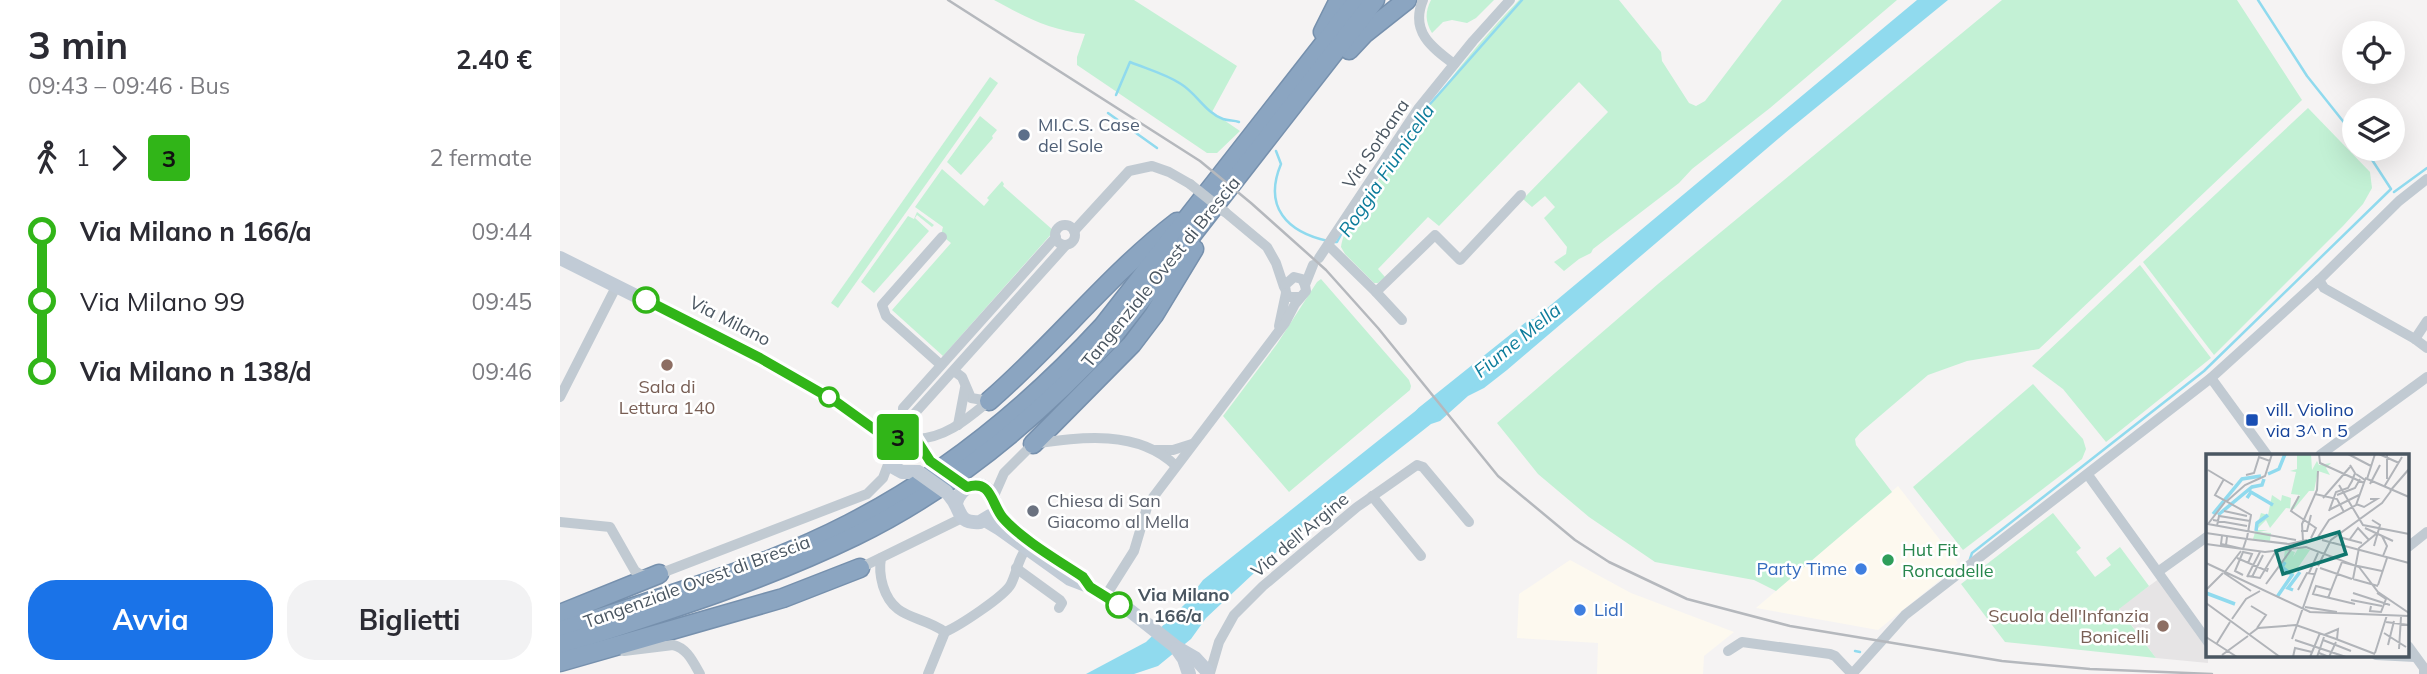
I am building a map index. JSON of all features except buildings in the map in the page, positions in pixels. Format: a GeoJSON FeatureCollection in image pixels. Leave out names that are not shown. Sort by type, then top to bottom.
{"type":"FeatureCollection","features":[{"type":"Feature","properties":{"kind":"highway"},"geometry":{"type":"LineString","coordinates":[[1339,0],[1323,33],[1294,71],[1291,98],[1320,86],[1364,34],[1407,0]]}},
{"type":"Feature","properties":{"kind":"highway","name":"Tangenziale Ovest di Brescia"},"geometry":{"type":"LineString","coordinates":[[560,645],[739,586],[858,535],[957,475],[1019,427],[1081,371],[1150,291],[1227,191],[1359,0]]}},
{"type":"Feature","properties":{"kind":"highway","name":"Tangenziale Ovest di Brescia"},"geometry":{"type":"LineString","coordinates":[[560,631],[732,573],[793,550],[849,524],[945,466],[1009,418],[1070,362],[1126,299],[1196,207],[1375,0]]}},
{"type":"Feature","properties":{"kind":"highway"},"geometry":{"type":"LineString","coordinates":[[1033,444],[1132,344],[1180,274],[1227,191]]}},
{"type":"Feature","properties":{"kind":"highway"},"geometry":{"type":"LineString","coordinates":[[989,401],[1039,356],[1147,245],[1196,207]]}},
{"type":"Feature","properties":{"kind":"highway"},"geometry":{"type":"LineString","coordinates":[[560,662],[783,598],[860,568]]}},
{"type":"Feature","properties":{"kind":"highway"},"geometry":{"type":"LineString","coordinates":[[560,614],[659,575]]}},
{"type":"Feature","properties":{"kind":"main road","name":"Via Milano"},"geometry":{"type":"LineString","coordinates":[[560,258],[760,358],[835,401],[905,435],[922,446],[927,457],[963,485],[980,485],[985,488],[1011,526],[1083,577],[1090,587]]}},
{"type":"Feature","properties":{"kind":"main road"},"geometry":{"type":"LineString","coordinates":[[905,435],[888,449],[892,467],[902,472],[916,471],[951,498],[962,517]]}},
{"type":"Feature","properties":{"kind":"main road"},"geometry":{"type":"LineString","coordinates":[[916,471],[927,457]]}},
{"type":"Feature","properties":{"kind":"main road"},"geometry":{"type":"LineString","coordinates":[[951,498],[960,493],[963,485]]}},
{"type":"Feature","properties":{"kind":"main road"},"geometry":{"type":"LineString","coordinates":[[985,520],[992,514],[994,501]]}},
{"type":"Feature","properties":{"kind":"main road","name":"Via Milano"},"geometry":{"type":"LineString","coordinates":[[962,517],[975,523],[985,520],[1070,579],[1124,606],[1176,648],[1195,658],[1210,673]]}},
{"type":"Feature","properties":{"kind":"main road","name":"Via Milano"},"geometry":{"type":"LineString","coordinates":[[1176,648],[1191,674]]}},
{"type":"Feature","properties":{"kind":"main road"},"geometry":{"type":"LineString","coordinates":[[1191,674],[1198,671],[1210,673]]}},
{"type":"Feature","properties":{"kind":"street"},"geometry":{"type":"LineString","coordinates":[[1423,0],[1418,23],[1424,37],[1435,50],[1454,64]]}},
{"type":"Feature","properties":{"kind":"street","name":"Via Sorbana"},"geometry":{"type":"LineString","coordinates":[[1319,258],[1393,145],[1454,64],[1510,0]]}},
{"type":"Feature","properties":{"kind":"street"},"geometry":{"type":"LineString","coordinates":[[905,435],[954,371],[1073,240],[1074,231],[1129,171],[1152,166],[1190,184],[1267,247],[1276,263],[1285,290],[1292,298],[1300,298]]}},
{"type":"Feature","properties":{"kind":"street"},"geometry":{"type":"LineString","coordinates":[[1728,651],[1742,642],[1830,654],[1852,674],[1905,615],[2211,378],[2319,280],[2399,201],[2427,179]]}},
{"type":"Feature","properties":{"kind":"street"},"geometry":{"type":"LineString","coordinates":[[1376,292],[1435,235],[1460,260],[1521,195]]}},
{"type":"Feature","properties":{"kind":"street"},"geometry":{"type":"LineString","coordinates":[[1066,245],[1058,242],[1056,231],[1063,226],[1074,231]]}},
{"type":"Feature","properties":{"kind":"street"},"geometry":{"type":"LineString","coordinates":[[942,237],[882,305],[886,316],[939,366],[954,371],[961,377],[971,398],[989,401]]}},
{"type":"Feature","properties":{"kind":"street"},"geometry":{"type":"LineString","coordinates":[[905,435],[903,408],[1056,237]]}},
{"type":"Feature","properties":{"kind":"street"},"geometry":{"type":"LineString","coordinates":[[1329,246],[1402,320]]}},
{"type":"Feature","properties":{"kind":"street"},"geometry":{"type":"LineString","coordinates":[[1109,600],[1134,551],[1148,504],[1285,323],[1306,291],[1299,280],[1276,263]]}},
{"type":"Feature","properties":{"kind":"street"},"geometry":{"type":"LineString","coordinates":[[1278,330],[1287,281],[1299,280]]}},
{"type":"Feature","properties":{"kind":"street"},"geometry":{"type":"LineString","coordinates":[[2319,280],[2324,288],[2415,338],[2427,348]]}},
{"type":"Feature","properties":{"kind":"street"},"geometry":{"type":"LineString","coordinates":[[560,397],[617,285]]}},
{"type":"Feature","properties":{"kind":"street"},"geometry":{"type":"LineString","coordinates":[[2415,338],[2427,321]]}},
{"type":"Feature","properties":{"kind":"street"},"geometry":{"type":"LineString","coordinates":[[949,355],[954,371]]}},
{"type":"Feature","properties":{"kind":"street"},"geometry":{"type":"LineString","coordinates":[[2321,454],[2427,377]]}},
{"type":"Feature","properties":{"kind":"street"},"geometry":{"type":"LineString","coordinates":[[2211,378],[2266,454]]}},
{"type":"Feature","properties":{"kind":"street"},"geometry":{"type":"LineString","coordinates":[[958,425],[966,386]]}},
{"type":"Feature","properties":{"kind":"street"},"geometry":{"type":"LineString","coordinates":[[905,435],[943,434],[989,401]]}},
{"type":"Feature","properties":{"kind":"street"},"geometry":{"type":"LineString","coordinates":[[994,501],[1007,469],[1033,444],[1118,438],[1152,450],[1176,466]]}},
{"type":"Feature","properties":{"kind":"street"},"geometry":{"type":"LineString","coordinates":[[1152,450],[1173,450],[1193,443]]}},
{"type":"Feature","properties":{"kind":"street"},"geometry":{"type":"LineString","coordinates":[[560,522],[610,527],[635,571],[641,575],[659,575],[867,494],[883,478],[889,462]]}},
{"type":"Feature","properties":{"kind":"street","name":"Via dell'Argine"},"geometry":{"type":"LineString","coordinates":[[1210,673],[1219,642],[1234,615],[1263,586],[1357,507],[1417,465],[1423,467],[1469,522]]}},
{"type":"Feature","properties":{"kind":"street"},"geometry":{"type":"LineString","coordinates":[[2088,475],[2206,639]]}},
{"type":"Feature","properties":{"kind":"street","name":"Via dell'Argine"},"geometry":{"type":"LineString","coordinates":[[1372,496],[1421,556]]}},
{"type":"Feature","properties":{"kind":"street"},"geometry":{"type":"LineString","coordinates":[[860,568],[962,517]]}},
{"type":"Feature","properties":{"kind":"street"},"geometry":{"type":"LineString","coordinates":[[2410,545],[2427,532]]}},
{"type":"Feature","properties":{"kind":"street"},"geometry":{"type":"LineString","coordinates":[[2159,571],[2206,537]]}},
{"type":"Feature","properties":{"kind":"street"},"geometry":{"type":"LineString","coordinates":[[928,674],[945,632],[987,605],[1011,584],[1026,549]]}},
{"type":"Feature","properties":{"kind":"street"},"geometry":{"type":"LineString","coordinates":[[881,558],[880,574],[886,596],[895,609],[945,632]]}},
{"type":"Feature","properties":{"kind":"street"},"geometry":{"type":"LineString","coordinates":[[860,568],[880,574]]}},
{"type":"Feature","properties":{"kind":"street"},"geometry":{"type":"LineString","coordinates":[[1017,568],[1060,600],[1062,603],[1059,608]]}},
{"type":"Feature","properties":{"kind":"street"},"geometry":{"type":"LineString","coordinates":[[582,656],[673,645],[685,650],[698,669]]}},
{"type":"Feature","properties":{"kind":"street"},"geometry":{"type":"LineString","coordinates":[[2410,649],[2425,670]]}},
{"type":"Feature","properties":{"kind":"street"},"geometry":{"type":"LineString","coordinates":[[2396,656],[2415,657]]}},
{"type":"Feature","properties":{"kind":"shaded area"},"geometry":{"type":"Polygon","coordinates":[[[1898,486],[1958,563],[1951,571],[1878,630],[1756,608],[1898,486]]]}},
{"type":"Feature","properties":{"kind":"shaded area"},"geometry":{"type":"Polygon","coordinates":[[[1570,560],[1631,593],[1734,632],[1704,656],[1703,674],[1597,674],[1598,643],[1517,638],[1519,594],[1570,560]]]}},
{"type":"Feature","properties":{"kind":"shaded area","name":"Scuola dell'Infanzia Bonicelli"},"geometry":{"type":"Polygon","coordinates":[[[2160,578],[2206,640],[2208,663],[2156,658],[2119,608],[2160,578]]]}},
{"type":"Feature","properties":{"kind":"green space"},"geometry":{"type":"Polygon","coordinates":[[[994,0],[1134,0],[1237,66],[1212,112],[1240,131],[1217,153],[1207,153],[1077,65],[1085,34],[1038,22],[994,0]]]}},
{"type":"Feature","properties":{"kind":"green space"},"geometry":{"type":"Polygon","coordinates":[[[1431,0],[1494,0],[1467,23],[1452,20],[1443,22],[1432,33],[1427,16],[1431,0]]]}},
{"type":"Feature","properties":{"kind":"green space"},"geometry":{"type":"Polygon","coordinates":[[[1519,0],[1619,0],[1661,52],[1662,61],[1689,103],[1696,106],[1705,101],[1782,0],[1897,0],[1770,108],[1692,169],[1679,183],[1591,253],[1564,271],[1554,262],[1566,254],[1567,247],[1544,218],[1555,207],[1545,196],[1532,207],[1523,199],[1608,112],[1579,82],[1439,226],[1428,217],[1378,269],[1385,277],[1374,283],[1341,247],[1349,225],[1440,92],[1519,0]]]}},
{"type":"Feature","properties":{"kind":"green space"},"geometry":{"type":"Polygon","coordinates":[[[2002,0],[2237,0],[2302,100],[2039,349],[1967,361],[1928,375],[1860,433],[1855,439],[1856,445],[1892,492],[1776,591],[1754,580],[1655,562],[1589,517],[1538,474],[1497,423],[1658,284],[2002,0]]]}},
{"type":"Feature","properties":{"kind":"green space"},"geometry":{"type":"Polygon","coordinates":[[[990,77],[998,83],[838,308],[831,303],[990,77]]]}},
{"type":"Feature","properties":{"kind":"green space"},"geometry":{"type":"Polygon","coordinates":[[[2308,108],[2342,143],[2342,161],[2359,161],[2370,172],[2372,188],[2363,204],[2214,355],[2143,262],[2308,108]]]}},
{"type":"Feature","properties":{"kind":"green space"},"geometry":{"type":"Polygon","coordinates":[[[980,116],[997,130],[961,175],[947,162],[980,116]]]}},
{"type":"Feature","properties":{"kind":"green space"},"geometry":{"type":"Polygon","coordinates":[[[942,169],[984,206],[989,200],[987,198],[1002,181],[1003,186],[1054,231],[943,356],[892,310],[951,243],[941,235],[943,227],[915,207],[942,169]]]}},
{"type":"Feature","properties":{"kind":"green space"},"geometry":{"type":"Polygon","coordinates":[[[917,212],[934,225],[932,227],[917,215],[915,218],[929,231],[874,293],[861,282],[908,216],[914,219],[917,212]]]}},
{"type":"Feature","properties":{"kind":"green space"},"geometry":{"type":"Polygon","coordinates":[[[2140,265],[2211,358],[2106,442],[2063,389],[2032,366],[2140,265]]]}},
{"type":"Feature","properties":{"kind":"green space"},"geometry":{"type":"Polygon","coordinates":[[[1321,279],[1409,380],[1411,386],[1410,390],[1289,492],[1223,416],[1321,279]]]}},
{"type":"Feature","properties":{"kind":"green space"},"geometry":{"type":"Polygon","coordinates":[[[2033,384],[2083,439],[2086,449],[2082,459],[1963,550],[1913,487],[2033,384]]]}},
{"type":"Feature","properties":{"kind":"green space"},"geometry":{"type":"Polygon","coordinates":[[[2053,513],[2081,548],[2076,552],[2095,577],[2111,565],[2106,558],[2120,547],[2149,586],[2119,609],[2156,658],[2005,642],[1961,584],[2053,513]]]}},
{"type":"Feature","properties":{"kind":"water"},"geometry":{"type":"Polygon","coordinates":[[[1917,0],[1948,0],[1791,128],[1507,370],[1484,388],[1468,396],[1440,421],[1431,424],[1316,515],[1206,618],[1191,639],[1158,666],[1134,674],[1086,674],[1146,642],[1185,604],[1203,580],[1428,401],[1451,397],[1490,361],[1511,347],[1528,324],[1917,0]]]}},
{"type":"Feature","properties":{"kind":"waterway","name":"Roggia Fiumicella"},"geometry":{"type":"LineString","coordinates":[[1415,121],[1522,0]]}},
{"type":"Feature","properties":{"kind":"waterway"},"geometry":{"type":"LineString","coordinates":[[2258,0],[2307,76],[2342,120]]}},
{"type":"Feature","properties":{"kind":"waterway","name":"Roggia Fiumicella"},"geometry":{"type":"LineString","coordinates":[[1116,95],[1130,62],[1175,80],[1217,116],[1239,122]]}},
{"type":"Feature","properties":{"kind":"waterway","name":"Roggia Fiumicella"},"geometry":{"type":"LineString","coordinates":[[1108,113],[1157,148]]}},
{"type":"Feature","properties":{"kind":"waterway","name":"Roggia Fiumicella"},"geometry":{"type":"LineString","coordinates":[[1276,151],[1281,164],[1275,193],[1282,215],[1301,231],[1328,241]]}},
{"type":"Feature","properties":{"kind":"waterway"},"geometry":{"type":"LineString","coordinates":[[1970,559],[1972,553],[2204,371],[2391,189],[2373,161]]}},
{"type":"Feature","properties":{"kind":"waterway"},"geometry":{"type":"LineString","coordinates":[[2394,192],[2427,168]]}},
{"type":"Feature","properties":{"kind":"waterway","name":"Roggia Fiumicella"},"geometry":{"type":"LineString","coordinates":[[1335,242],[1344,229]]}},
{"type":"Feature","properties":{"kind":"waterway","name":"Fiume Mella"},"geometry":{"type":"LineString","coordinates":[[1424,415],[1533,328]]}},
{"type":"Feature","properties":{"kind":"waterway"},"geometry":{"type":"LineString","coordinates":[[1855,651],[1860,652]]}},
{"type":"Feature","properties":{"kind":"railway"},"geometry":{"type":"LineString","coordinates":[[948,0],[1200,161],[1251,203],[1326,270],[1378,328],[1498,476],[1575,540],[1609,562],[1687,599],[1790,626],[2002,661],[2090,669],[2212,674]]}},
{"type":"Feature","properties":{"kind":"bus line","name":"3"},"geometry":{"type":"LineString","coordinates":[[646,300],[760,358],[835,401],[892,442],[902,436],[916,439],[924,454],[936,466],[967,487],[980,485],[985,488],[990,492],[998,511],[1011,526],[1083,577],[1090,587],[1119,605]]}},
{"type":"Feature","properties":{"kind":"place","name":"MI.C.S. Case del Sole"},"geometry":{"type":"Point","coordinates":[1024,135]}},
{"type":"Feature","properties":{"kind":"place","name":"Sala di Lettura 140"},"geometry":{"type":"Point","coordinates":[667,365]}},
{"type":"Feature","properties":{"kind":"place","name":"vill. Violino via 3^ n 5"},"geometry":{"type":"Point","coordinates":[2252,420]}},
{"type":"Feature","properties":{"kind":"place","name":"Chiesa di San Giacomo al Mella"},"geometry":{"type":"Point","coordinates":[1033,511]}},
{"type":"Feature","properties":{"kind":"place","name":"Hut Fit Roncadelle"},"geometry":{"type":"Point","coordinates":[1888,560]}},
{"type":"Feature","properties":{"kind":"place","name":"Party Time"},"geometry":{"type":"Point","coordinates":[1861,569]}},
{"type":"Feature","properties":{"kind":"place","name":"Via Milano n 166/a"},"geometry":{"type":"Point","coordinates":[1119,605]}},
{"type":"Feature","properties":{"kind":"place","name":"Lidl"},"geometry":{"type":"Point","coordinates":[1580,610]}},
{"type":"Feature","properties":{"kind":"place","name":"Scuola dell'Infanzia Bonicelli"},"geometry":{"type":"Point","coordinates":[2163,626]}}]}
